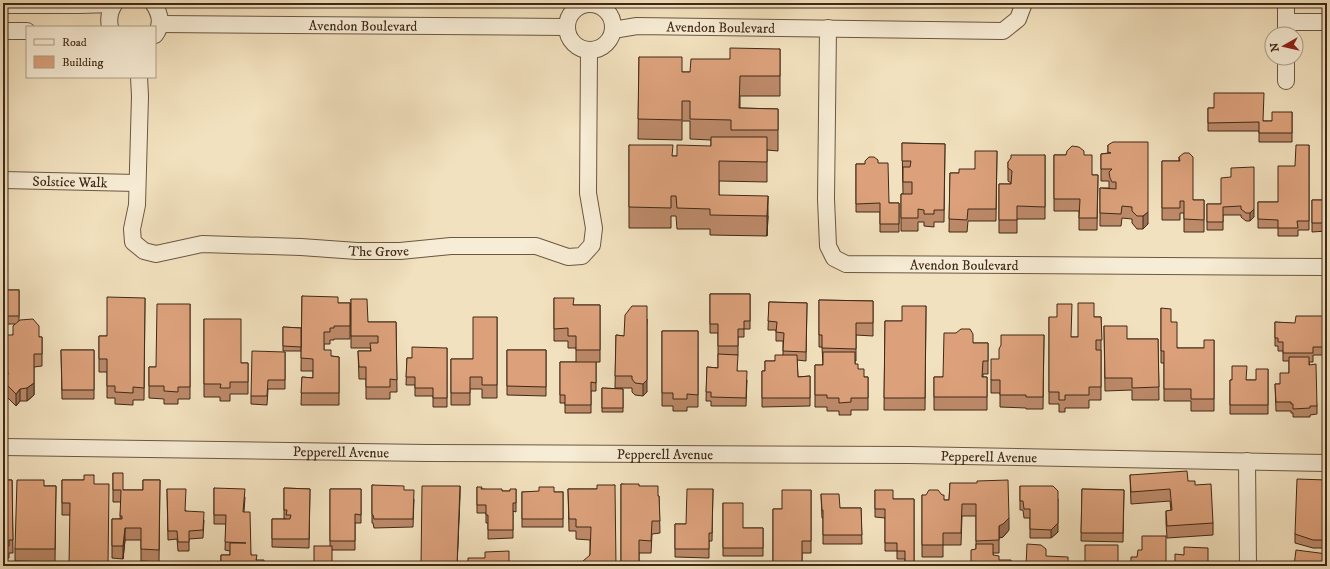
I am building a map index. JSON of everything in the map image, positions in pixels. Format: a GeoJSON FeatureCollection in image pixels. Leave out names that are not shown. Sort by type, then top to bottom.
{"type":"FeatureCollection","features":[{"type":"Feature","properties":{"kind":"street"},"geometry":{"type":"LineString","coordinates":[[3,5],[79,5],[115,3],[109,17],[110,26]]}},
{"type":"Feature","properties":{"kind":"street"},"geometry":{"type":"LineString","coordinates":[[153,3],[159,11],[158,29]]}},
{"type":"Feature","properties":{"kind":"street"},"geometry":{"type":"LineString","coordinates":[[591,3],[606,10],[611,17],[613,30],[611,38],[606,44],[599,49],[589,51],[574,45],[569,39],[566,27],[572,12],[578,7],[591,3]]}},
{"type":"Feature","properties":{"kind":"street","name":"Avendon Boulevard"},"geometry":{"type":"LineString","coordinates":[[613,30],[637,26],[1003,31],[1018,19],[1024,3]]}},
{"type":"Feature","properties":{"kind":"street"},"geometry":{"type":"LineString","coordinates":[[1286,3],[1286,26]]}},
{"type":"Feature","properties":{"kind":"street"},"geometry":{"type":"LineString","coordinates":[[1300,26],[1327,22]]}},
{"type":"Feature","properties":{"kind":"street","name":"Avendon Boulevard"},"geometry":{"type":"LineString","coordinates":[[158,29],[566,27]]}},
{"type":"Feature","properties":{"kind":"street","name":"Avendon Boulevard"},"geometry":{"type":"LineString","coordinates":[[828,28],[826,199],[828,246],[834,258],[846,264],[1327,267]]}},
{"type":"Feature","properties":{"kind":"street"},"geometry":{"type":"LineString","coordinates":[[3,31],[26,31]]}},
{"type":"Feature","properties":{"kind":"street","name":"The Grove"},"geometry":{"type":"LineString","coordinates":[[139,78],[140,96],[137,205],[132,229],[133,242],[144,251],[156,254],[202,244],[301,247],[357,251],[400,251],[451,246],[536,246],[568,257],[582,256],[592,245],[594,228],[588,193],[589,51]]}},
{"type":"Feature","properties":{"kind":"street"},"geometry":{"type":"LineString","coordinates":[[1286,66],[1286,80]]}},
{"type":"Feature","properties":{"kind":"street","name":"Solstice Walk"},"geometry":{"type":"LineString","coordinates":[[3,180],[137,183]]}},
{"type":"Feature","properties":{"kind":"street","name":"Pepperell Avenue"},"geometry":{"type":"LineString","coordinates":[[3,447],[427,453],[909,455],[1327,463]]}},
{"type":"Feature","properties":{"kind":"street"},"geometry":{"type":"LineString","coordinates":[[1247,461],[1248,566]]}},
{"type":"Feature","properties":{"kind":"building"},"geometry":{"type":"Polygon","coordinates":[[[730,48],[780,49],[780,76],[740,76],[739,108],[778,109],[778,130],[731,130],[731,120],[690,119],[690,101],[682,101],[682,120],[638,119],[639,57],[682,57],[682,72],[690,72],[691,59],[730,59],[730,48]]]}},
{"type":"Feature","properties":{"kind":"building"},"geometry":{"type":"Polygon","coordinates":[[[1214,93],[1264,93],[1263,121],[1272,121],[1272,112],[1292,112],[1292,133],[1259,133],[1259,122],[1208,123],[1208,108],[1214,108],[1214,93]]]}},
{"type":"Feature","properties":{"kind":"building"},"geometry":{"type":"Polygon","coordinates":[[[711,137],[767,137],[767,162],[719,161],[719,195],[768,196],[767,216],[710,215],[710,209],[677,208],[676,196],[671,196],[671,208],[629,207],[629,145],[673,145],[672,156],[677,156],[677,145],[711,146],[711,137]]]}},
{"type":"Feature","properties":{"kind":"building"},"geometry":{"type":"Polygon","coordinates":[[[1113,142],[1148,142],[1148,212],[1143,216],[1137,216],[1132,211],[1132,207],[1122,206],[1121,214],[1100,213],[1100,188],[1116,189],[1116,182],[1112,182],[1110,178],[1109,172],[1112,169],[1101,169],[1101,154],[1111,153],[1108,152],[1108,145],[1113,142]]]}},
{"type":"Feature","properties":{"kind":"building"},"geometry":{"type":"Polygon","coordinates":[[[902,143],[945,144],[944,210],[934,210],[934,214],[924,214],[924,210],[918,209],[918,218],[901,218],[901,194],[912,194],[912,182],[903,182],[903,167],[910,167],[911,161],[902,161],[902,143]]]}},
{"type":"Feature","properties":{"kind":"building"},"geometry":{"type":"Polygon","coordinates":[[[1296,145],[1309,145],[1309,221],[1297,221],[1298,228],[1278,228],[1278,220],[1258,219],[1258,202],[1278,202],[1278,166],[1295,166],[1296,145]]]}},
{"type":"Feature","properties":{"kind":"building"},"geometry":{"type":"Polygon","coordinates":[[[1072,146],[1079,147],[1084,151],[1084,155],[1092,155],[1092,175],[1098,175],[1097,218],[1079,218],[1080,199],[1054,199],[1054,155],[1066,155],[1067,151],[1072,146]]]}},
{"type":"Feature","properties":{"kind":"building"},"geometry":{"type":"Polygon","coordinates":[[[975,151],[997,151],[996,209],[968,209],[967,220],[949,219],[950,173],[959,173],[959,169],[975,169],[975,151]]]}},
{"type":"Feature","properties":{"kind":"building"},"geometry":{"type":"Polygon","coordinates":[[[1184,153],[1189,153],[1193,157],[1193,200],[1204,200],[1204,220],[1184,219],[1184,201],[1180,201],[1180,208],[1162,208],[1162,161],[1180,161],[1179,157],[1184,153]]]}},
{"type":"Feature","properties":{"kind":"building"},"geometry":{"type":"Polygon","coordinates":[[[1011,155],[1045,155],[1045,207],[1017,206],[1017,220],[999,220],[999,184],[1011,184],[1012,171],[1008,168],[1008,162],[1011,155]]]}},
{"type":"Feature","properties":{"kind":"building"},"geometry":{"type":"Polygon","coordinates":[[[869,157],[874,157],[878,160],[878,163],[888,163],[889,203],[899,203],[899,224],[880,224],[880,203],[856,204],[856,164],[865,164],[865,161],[869,157]]]}},
{"type":"Feature","properties":{"kind":"building"},"geometry":{"type":"Polygon","coordinates":[[[1323,162],[1327,162],[1327,175],[1323,175],[1323,162]]]}},
{"type":"Feature","properties":{"kind":"building"},"geometry":{"type":"Polygon","coordinates":[[[1254,167],[1254,209],[1250,213],[1246,213],[1241,209],[1241,206],[1223,207],[1223,222],[1207,222],[1207,204],[1221,204],[1221,178],[1231,177],[1231,168],[1254,167]]]}},
{"type":"Feature","properties":{"kind":"building"},"geometry":{"type":"Polygon","coordinates":[[[1312,200],[1327,200],[1327,223],[1312,223],[1312,200]]]}},
{"type":"Feature","properties":{"kind":"building"},"geometry":{"type":"Polygon","coordinates":[[[3,290],[19,290],[19,316],[3,316],[3,290]]]}},
{"type":"Feature","properties":{"kind":"building"},"geometry":{"type":"Polygon","coordinates":[[[710,294],[750,294],[750,321],[744,321],[744,329],[738,329],[738,346],[718,346],[718,324],[710,324],[710,294]]]}},
{"type":"Feature","properties":{"kind":"building"},"geometry":{"type":"Polygon","coordinates":[[[302,296],[338,297],[338,303],[350,303],[350,326],[334,326],[334,328],[330,328],[330,332],[324,332],[324,350],[331,350],[331,356],[339,357],[339,393],[301,393],[302,377],[313,378],[313,359],[301,358],[302,296]]]}},
{"type":"Feature","properties":{"kind":"building"},"geometry":{"type":"Polygon","coordinates":[[[107,297],[145,298],[144,388],[133,387],[133,393],[115,392],[115,386],[107,386],[107,359],[99,359],[99,336],[107,336],[107,297]]]}},
{"type":"Feature","properties":{"kind":"building"},"geometry":{"type":"Polygon","coordinates":[[[554,298],[574,298],[573,305],[600,305],[600,350],[576,350],[576,336],[568,336],[568,328],[554,329],[554,298]]]}},
{"type":"Feature","properties":{"kind":"building"},"geometry":{"type":"Polygon","coordinates":[[[351,299],[367,299],[368,322],[396,322],[397,380],[390,379],[390,387],[366,387],[366,367],[359,367],[358,351],[371,351],[370,343],[378,343],[378,336],[351,336],[351,299]]]}},
{"type":"Feature","properties":{"kind":"building"},"geometry":{"type":"Polygon","coordinates":[[[819,300],[873,301],[873,323],[856,323],[856,349],[822,348],[822,335],[819,335],[819,300]]]}},
{"type":"Feature","properties":{"kind":"building"},"geometry":{"type":"Polygon","coordinates":[[[769,302],[807,303],[806,352],[783,351],[784,333],[776,332],[777,322],[768,321],[769,302]]]}},
{"type":"Feature","properties":{"kind":"building"},"geometry":{"type":"Polygon","coordinates":[[[1078,303],[1094,303],[1094,317],[1101,317],[1102,340],[1096,340],[1096,350],[1101,350],[1101,387],[1089,387],[1089,395],[1065,395],[1065,400],[1059,400],[1059,392],[1049,392],[1049,317],[1057,317],[1057,304],[1072,304],[1071,337],[1078,337],[1078,303]]]}},
{"type":"Feature","properties":{"kind":"building"},"geometry":{"type":"Polygon","coordinates":[[[157,304],[190,304],[190,387],[178,387],[178,392],[164,391],[164,386],[149,386],[149,367],[156,367],[157,304]]]}},
{"type":"Feature","properties":{"kind":"building"},"geometry":{"type":"Polygon","coordinates":[[[632,306],[647,306],[647,380],[643,384],[635,383],[632,376],[615,376],[616,335],[624,336],[625,315],[632,306]]]}},
{"type":"Feature","properties":{"kind":"building"},"geometry":{"type":"Polygon","coordinates":[[[902,306],[926,306],[925,398],[884,398],[885,321],[902,321],[902,306]]]}},
{"type":"Feature","properties":{"kind":"building"},"geometry":{"type":"Polygon","coordinates":[[[1161,308],[1171,309],[1171,322],[1177,322],[1177,348],[1204,348],[1204,340],[1214,340],[1214,399],[1191,399],[1191,389],[1164,389],[1164,351],[1161,351],[1161,308]]]}},
{"type":"Feature","properties":{"kind":"building"},"geometry":{"type":"Polygon","coordinates":[[[1296,316],[1326,316],[1325,326],[1327,326],[1327,347],[1313,347],[1313,353],[1283,353],[1283,342],[1278,342],[1278,338],[1275,338],[1275,322],[1295,323],[1296,316]]]}},
{"type":"Feature","properties":{"kind":"building"},"geometry":{"type":"Polygon","coordinates":[[[473,317],[497,317],[497,385],[482,385],[482,377],[470,377],[470,393],[451,393],[451,359],[473,359],[473,317]]]}},
{"type":"Feature","properties":{"kind":"building"},"geometry":{"type":"Polygon","coordinates":[[[33,319],[39,326],[39,337],[42,337],[42,354],[34,354],[34,383],[27,388],[20,389],[16,394],[3,381],[8,375],[7,363],[3,363],[3,347],[7,347],[6,335],[13,335],[13,326],[20,320],[33,319]]]}},
{"type":"Feature","properties":{"kind":"building"},"geometry":{"type":"Polygon","coordinates":[[[204,319],[241,319],[241,363],[248,363],[248,382],[230,382],[230,388],[220,388],[221,384],[204,384],[204,319]]]}},
{"type":"Feature","properties":{"kind":"building"},"geometry":{"type":"Polygon","coordinates":[[[1104,326],[1127,326],[1127,339],[1158,339],[1159,387],[1132,388],[1132,378],[1105,378],[1104,326]]]}},
{"type":"Feature","properties":{"kind":"building"},"geometry":{"type":"Polygon","coordinates":[[[283,327],[301,328],[301,347],[283,346],[283,327]]]}},
{"type":"Feature","properties":{"kind":"building"},"geometry":{"type":"Polygon","coordinates":[[[961,329],[970,329],[973,334],[973,343],[988,343],[988,361],[983,361],[982,377],[987,377],[987,397],[934,397],[934,377],[943,377],[944,333],[956,333],[961,329]]]}},
{"type":"Feature","properties":{"kind":"building"},"geometry":{"type":"Polygon","coordinates":[[[662,331],[698,331],[698,395],[687,394],[687,399],[673,399],[673,393],[662,393],[662,331]]]}},
{"type":"Feature","properties":{"kind":"building"},"geometry":{"type":"Polygon","coordinates":[[[1001,335],[1044,335],[1043,397],[1026,397],[1026,395],[1000,395],[1000,380],[991,380],[991,359],[999,359],[1001,335]]]}},
{"type":"Feature","properties":{"kind":"building"},"geometry":{"type":"Polygon","coordinates":[[[412,347],[447,348],[447,398],[433,398],[433,388],[415,388],[415,377],[406,377],[407,358],[412,358],[412,347]]]}},
{"type":"Feature","properties":{"kind":"building"},"geometry":{"type":"Polygon","coordinates":[[[61,350],[94,350],[94,390],[62,390],[61,350]]]}},
{"type":"Feature","properties":{"kind":"building"},"geometry":{"type":"Polygon","coordinates":[[[507,350],[546,350],[546,387],[507,386],[507,350]]]}},
{"type":"Feature","properties":{"kind":"building"},"geometry":{"type":"Polygon","coordinates":[[[252,351],[285,352],[285,380],[268,380],[267,396],[251,396],[252,351]]]}},
{"type":"Feature","properties":{"kind":"building"},"geometry":{"type":"Polygon","coordinates":[[[823,352],[855,352],[855,364],[858,364],[858,369],[864,369],[864,377],[868,377],[868,398],[851,398],[851,402],[839,403],[839,398],[827,398],[827,395],[815,395],[815,365],[823,365],[823,352]]]}},
{"type":"Feature","properties":{"kind":"building"},"geometry":{"type":"Polygon","coordinates":[[[718,354],[738,355],[737,371],[747,371],[746,398],[711,397],[711,392],[706,392],[707,367],[718,368],[718,354]]]}},
{"type":"Feature","properties":{"kind":"building"},"geometry":{"type":"Polygon","coordinates":[[[775,355],[797,355],[798,377],[810,376],[810,398],[762,398],[762,371],[765,371],[765,361],[775,361],[775,355]]]}},
{"type":"Feature","properties":{"kind":"building"},"geometry":{"type":"Polygon","coordinates":[[[1289,357],[1309,357],[1309,365],[1316,364],[1317,406],[1293,409],[1293,404],[1291,404],[1291,402],[1276,402],[1275,384],[1280,384],[1280,373],[1289,373],[1289,357]]]}},
{"type":"Feature","properties":{"kind":"building"},"geometry":{"type":"Polygon","coordinates":[[[560,362],[596,362],[596,383],[591,382],[591,405],[565,405],[565,395],[560,395],[560,362]]]}},
{"type":"Feature","properties":{"kind":"building"},"geometry":{"type":"Polygon","coordinates":[[[1232,366],[1247,366],[1246,380],[1256,380],[1256,369],[1268,369],[1268,405],[1230,405],[1230,380],[1232,380],[1232,366]]]}},
{"type":"Feature","properties":{"kind":"building"},"geometry":{"type":"Polygon","coordinates":[[[602,388],[623,389],[623,408],[602,408],[602,388]]]}},
{"type":"Feature","properties":{"kind":"building"},"geometry":{"type":"Polygon","coordinates":[[[1187,471],[1188,481],[1195,481],[1195,485],[1211,484],[1213,523],[1167,526],[1166,511],[1172,510],[1170,489],[1131,492],[1130,475],[1187,471]]]}},
{"type":"Feature","properties":{"kind":"building"},"geometry":{"type":"Polygon","coordinates":[[[113,473],[123,473],[123,490],[143,490],[143,480],[160,480],[159,550],[141,549],[141,528],[125,528],[123,546],[112,546],[112,519],[122,519],[122,516],[120,516],[121,490],[113,490],[113,473]]]}},
{"type":"Feature","properties":{"kind":"building"},"geometry":{"type":"Polygon","coordinates":[[[84,475],[94,475],[94,484],[109,484],[108,566],[69,566],[70,503],[62,503],[62,480],[84,480],[84,475]]]}},
{"type":"Feature","properties":{"kind":"building"},"geometry":{"type":"Polygon","coordinates":[[[1297,479],[1327,480],[1327,540],[1313,540],[1295,534],[1297,479]]]}},
{"type":"Feature","properties":{"kind":"building"},"geometry":{"type":"Polygon","coordinates":[[[3,480],[12,480],[13,540],[9,540],[9,546],[3,546],[3,480]]]}},
{"type":"Feature","properties":{"kind":"building"},"geometry":{"type":"Polygon","coordinates":[[[17,480],[44,480],[44,486],[56,486],[55,549],[15,549],[17,480]]]}},
{"type":"Feature","properties":{"kind":"building"},"geometry":{"type":"Polygon","coordinates":[[[1008,480],[1009,518],[999,526],[999,540],[976,541],[976,504],[962,504],[961,533],[943,533],[943,545],[922,545],[922,495],[926,495],[929,490],[938,490],[942,495],[944,495],[944,500],[949,500],[950,483],[977,483],[977,481],[1008,480]]]}},
{"type":"Feature","properties":{"kind":"building"},"geometry":{"type":"Polygon","coordinates":[[[621,484],[658,486],[660,521],[652,521],[651,541],[639,540],[639,565],[621,565],[621,484]]]}},
{"type":"Feature","properties":{"kind":"building"},"geometry":{"type":"Polygon","coordinates":[[[372,485],[404,486],[404,490],[414,490],[413,519],[374,519],[372,514],[372,485]]]}},
{"type":"Feature","properties":{"kind":"building"},"geometry":{"type":"Polygon","coordinates":[[[597,485],[615,485],[616,566],[583,566],[583,561],[590,555],[591,527],[576,527],[576,519],[569,519],[568,489],[597,489],[597,485]]]}},
{"type":"Feature","properties":{"kind":"building"},"geometry":{"type":"Polygon","coordinates":[[[422,486],[460,486],[457,566],[421,566],[422,486]]]}},
{"type":"Feature","properties":{"kind":"building"},"geometry":{"type":"Polygon","coordinates":[[[1020,486],[1053,486],[1058,491],[1058,523],[1051,530],[1030,529],[1030,509],[1024,509],[1023,501],[1020,501],[1020,486]]]}},
{"type":"Feature","properties":{"kind":"building"},"geometry":{"type":"Polygon","coordinates":[[[477,487],[482,487],[481,489],[502,489],[502,491],[516,489],[516,503],[513,503],[513,530],[488,530],[486,505],[477,505],[477,487]]]}},
{"type":"Feature","properties":{"kind":"building"},"geometry":{"type":"Polygon","coordinates":[[[539,487],[554,487],[554,492],[563,492],[563,519],[522,519],[522,492],[539,491],[539,487]]]}},
{"type":"Feature","properties":{"kind":"building"},"geometry":{"type":"Polygon","coordinates":[[[214,488],[245,489],[243,512],[250,512],[251,555],[257,555],[256,560],[264,560],[264,566],[221,566],[221,555],[230,555],[230,543],[246,543],[225,542],[226,515],[214,515],[214,488]]]}},
{"type":"Feature","properties":{"kind":"building"},"geometry":{"type":"Polygon","coordinates":[[[284,488],[310,489],[309,539],[272,539],[272,519],[290,519],[291,515],[286,515],[287,510],[284,510],[284,488]]]}},
{"type":"Feature","properties":{"kind":"building"},"geometry":{"type":"Polygon","coordinates":[[[167,489],[186,489],[185,511],[204,512],[203,530],[189,531],[189,542],[178,542],[177,531],[168,531],[167,489]]]}},
{"type":"Feature","properties":{"kind":"building"},"geometry":{"type":"Polygon","coordinates":[[[330,489],[361,489],[361,515],[355,514],[355,541],[330,541],[330,489]]]}},
{"type":"Feature","properties":{"kind":"building"},"geometry":{"type":"Polygon","coordinates":[[[687,489],[713,489],[712,533],[709,533],[709,549],[675,549],[675,524],[686,524],[687,489]]]}},
{"type":"Feature","properties":{"kind":"building"},"geometry":{"type":"Polygon","coordinates":[[[1082,489],[1124,490],[1123,533],[1081,533],[1082,489]]]}},
{"type":"Feature","properties":{"kind":"building"},"geometry":{"type":"Polygon","coordinates":[[[782,490],[811,490],[811,541],[802,541],[802,562],[773,562],[773,509],[782,509],[782,490]]]}},
{"type":"Feature","properties":{"kind":"building"},"geometry":{"type":"Polygon","coordinates":[[[875,490],[893,490],[893,499],[914,499],[914,562],[905,562],[905,551],[897,551],[897,543],[885,543],[885,509],[875,509],[875,490]]]}},
{"type":"Feature","properties":{"kind":"building"},"geometry":{"type":"Polygon","coordinates":[[[821,494],[839,494],[840,508],[861,508],[862,535],[823,535],[823,510],[821,494]]]}},
{"type":"Feature","properties":{"kind":"building"},"geometry":{"type":"Polygon","coordinates":[[[723,503],[743,503],[743,528],[763,528],[763,548],[723,548],[723,503]]]}},
{"type":"Feature","properties":{"kind":"building"},"geometry":{"type":"Polygon","coordinates":[[[1142,536],[1166,536],[1166,566],[1131,566],[1131,557],[1137,557],[1138,550],[1142,550],[1142,536]]]}},
{"type":"Feature","properties":{"kind":"building"},"geometry":{"type":"Polygon","coordinates":[[[976,544],[993,544],[993,555],[999,556],[999,560],[1011,560],[1011,566],[971,566],[971,550],[976,549],[976,544]]]}},
{"type":"Feature","properties":{"kind":"building"},"geometry":{"type":"Polygon","coordinates":[[[1027,544],[1041,545],[1046,549],[1046,556],[1068,557],[1068,566],[1026,566],[1027,544]]]}},
{"type":"Feature","properties":{"kind":"building"},"geometry":{"type":"Polygon","coordinates":[[[1085,545],[1118,545],[1118,566],[1085,566],[1085,545]]]}},
{"type":"Feature","properties":{"kind":"building"},"geometry":{"type":"Polygon","coordinates":[[[314,546],[332,546],[332,566],[314,566],[314,546]]]}},
{"type":"Feature","properties":{"kind":"building"},"geometry":{"type":"Polygon","coordinates":[[[1184,547],[1208,548],[1208,566],[1175,566],[1175,554],[1184,555],[1184,547]]]}},
{"type":"Feature","properties":{"kind":"building"},"geometry":{"type":"Polygon","coordinates":[[[1296,550],[1327,554],[1327,566],[1294,566],[1296,550]]]}},
{"type":"Feature","properties":{"kind":"building"},"geometry":{"type":"Polygon","coordinates":[[[509,551],[509,566],[468,566],[468,558],[485,558],[485,552],[509,551]]]}}]}
